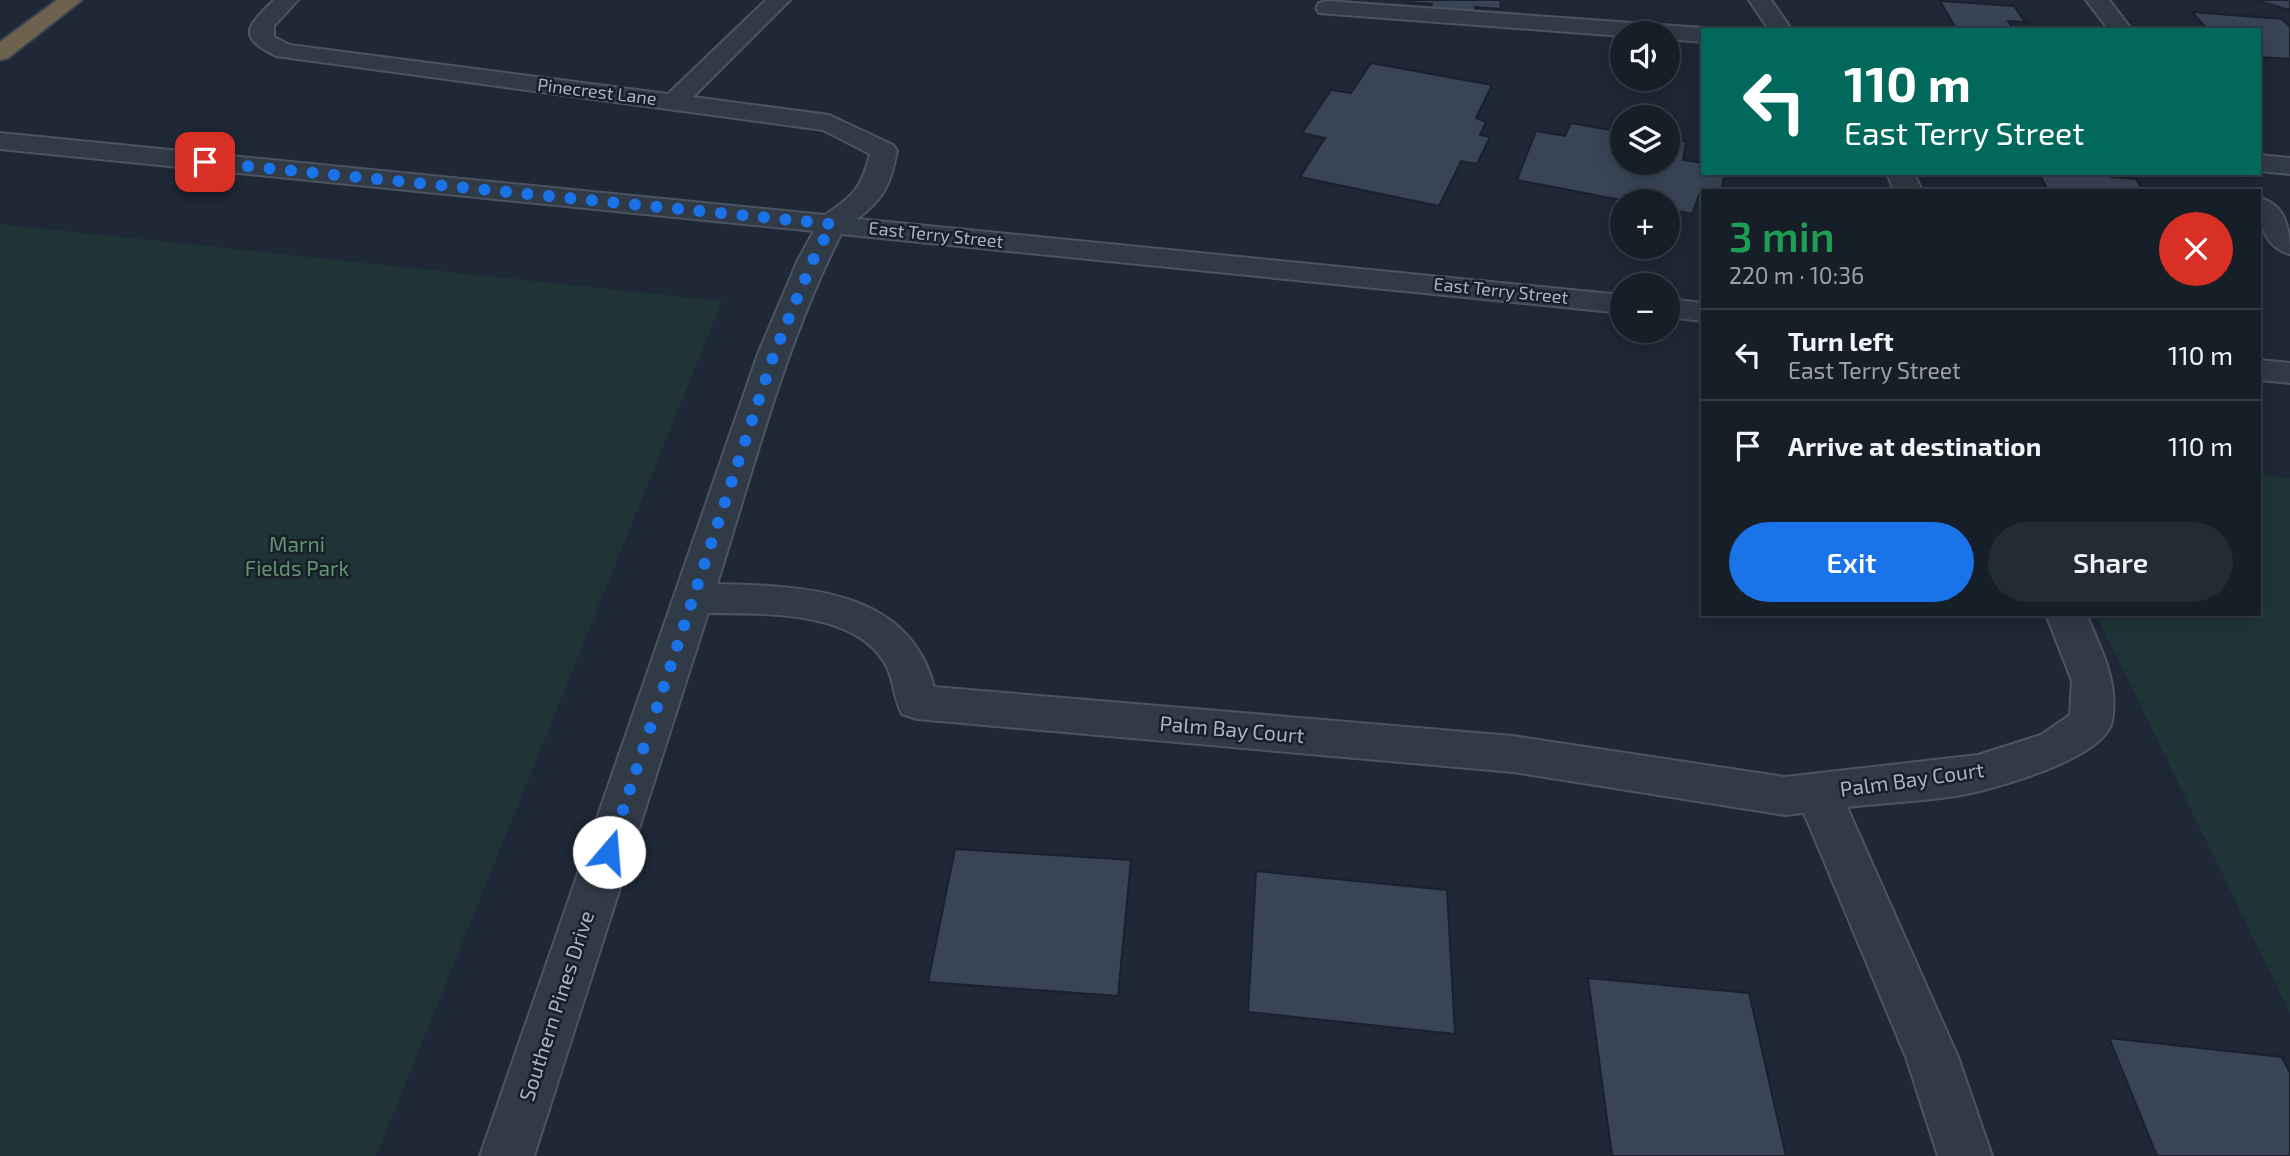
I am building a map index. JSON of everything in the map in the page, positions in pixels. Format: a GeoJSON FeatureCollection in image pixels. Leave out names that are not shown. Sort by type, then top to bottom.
{"type":"FeatureCollection","features":[{"type":"Feature","properties":{"kind":"highway"},"geometry":{"type":"LineString","coordinates":[[0,53],[71,0]]}},
{"type":"Feature","properties":{"kind":"street","name":"Pinecrest Lane"},"geometry":{"type":"LineString","coordinates":[[286,0],[262,24],[262,40],[284,51],[829,123],[884,151],[879,175],[866,200],[832,224]]}},
{"type":"Feature","properties":{"kind":"street"},"geometry":{"type":"LineString","coordinates":[[674,102],[779,0]]}},
{"type":"Feature","properties":{"kind":"street"},"geometry":{"type":"LineString","coordinates":[[1760,0],[1780,28]]}},
{"type":"Feature","properties":{"kind":"street"},"geometry":{"type":"LineString","coordinates":[[2097,0],[2119,28]]}},
{"type":"Feature","properties":{"kind":"street"},"geometry":{"type":"LineString","coordinates":[[1327,8],[1701,35]]}},
{"type":"Feature","properties":{"kind":"street","name":"East Terry Street"},"geometry":{"type":"LineString","coordinates":[[10,141],[1610,303]]}},
{"type":"Feature","properties":{"kind":"street"},"geometry":{"type":"LineString","coordinates":[[2249,179],[2290,166]]}},
{"type":"Feature","properties":{"kind":"street"},"geometry":{"type":"LineString","coordinates":[[2261,209],[2290,245]]}},
{"type":"Feature","properties":{"kind":"street","name":"Southern Pines Drive"},"geometry":{"type":"LineString","coordinates":[[507,1156],[774,354],[813,260],[832,224]]}},
{"type":"Feature","properties":{"kind":"street"},"geometry":{"type":"LineString","coordinates":[[1680,309],[1701,312]]}},
{"type":"Feature","properties":{"kind":"street"},"geometry":{"type":"LineString","coordinates":[[2261,370],[2290,373]]}},
{"type":"Feature","properties":{"kind":"street","name":"Palm Bay Court"},"geometry":{"type":"LineString","coordinates":[[693,598],[806,602],[883,631],[905,660],[917,702],[1513,754],[1785,796],[1978,774],[2055,749],[2091,723],[2093,681],[2067,616]]}},
{"type":"Feature","properties":{"kind":"street","name":"Palm Bay Court"},"geometry":{"type":"LineString","coordinates":[[1818,793],[1932,1057],[1965,1156]]}},
{"type":"Feature","properties":{"kind":"green space","name":"Marni Fields Park"},"geometry":{"type":"Polygon","coordinates":[[[0,224],[722,301],[376,1156],[0,1156],[0,224]]]}},
{"type":"Feature","properties":{"kind":"green space"},"geometry":{"type":"Polygon","coordinates":[[[2261,475],[2290,478],[2290,1013],[2097,616],[2261,616],[2261,475]]]}},
{"type":"Feature","properties":{"kind":"building"},"geometry":{"type":"Polygon","coordinates":[[[1408,0],[1500,0],[1501,9],[1475,7],[1475,12],[1431,9],[1432,4],[1408,0]]]}},
{"type":"Feature","properties":{"kind":"building"},"geometry":{"type":"Polygon","coordinates":[[[2255,0],[2290,0],[2290,10],[2255,0]]]}},
{"type":"Feature","properties":{"kind":"building"},"geometry":{"type":"Polygon","coordinates":[[[1940,1],[2014,6],[2025,22],[2008,21],[2013,28],[1956,28],[1940,1]]]}},
{"type":"Feature","properties":{"kind":"building"},"geometry":{"type":"Polygon","coordinates":[[[2192,12],[2282,19],[2290,27],[2290,59],[2261,57],[2261,28],[2206,28],[2192,12]]]}},
{"type":"Feature","properties":{"kind":"building"},"geometry":{"type":"Polygon","coordinates":[[[1371,63],[1492,85],[1476,118],[1486,122],[1480,135],[1490,137],[1477,164],[1461,161],[1439,206],[1300,177],[1325,138],[1302,133],[1331,90],[1351,93],[1371,63]]]}},
{"type":"Feature","properties":{"kind":"building"},"geometry":{"type":"Polygon","coordinates":[[[1571,123],[1610,130],[1610,175],[1680,175],[1680,141],[1686,142],[1683,160],[1701,163],[1701,175],[1725,175],[1721,189],[1701,189],[1701,196],[1692,214],[1680,212],[1680,189],[1610,189],[1610,198],[1517,180],[1536,131],[1565,136],[1571,123]]]}},
{"type":"Feature","properties":{"kind":"building"},"geometry":{"type":"Polygon","coordinates":[[[2040,175],[2110,175],[2136,179],[2142,189],[2047,189],[2040,175]]]}},
{"type":"Feature","properties":{"kind":"building"},"geometry":{"type":"Polygon","coordinates":[[[955,849],[1131,860],[1118,996],[928,982],[955,849]]]}},
{"type":"Feature","properties":{"kind":"building"},"geometry":{"type":"Polygon","coordinates":[[[1256,871],[1447,890],[1455,1034],[1248,1012],[1256,871]]]}},
{"type":"Feature","properties":{"kind":"building"},"geometry":{"type":"Polygon","coordinates":[[[1588,978],[1749,993],[1786,1156],[1612,1156],[1588,978]]]}},
{"type":"Feature","properties":{"kind":"building"},"geometry":{"type":"Polygon","coordinates":[[[2109,1038],[2282,1057],[2290,1073],[2290,1156],[2157,1156],[2109,1038]]]}},
{"type":"Feature","properties":{"kind":"route"},"geometry":{"type":"LineString","coordinates":[[205,162],[832,224],[813,260],[774,354],[609,852]]}}]}
